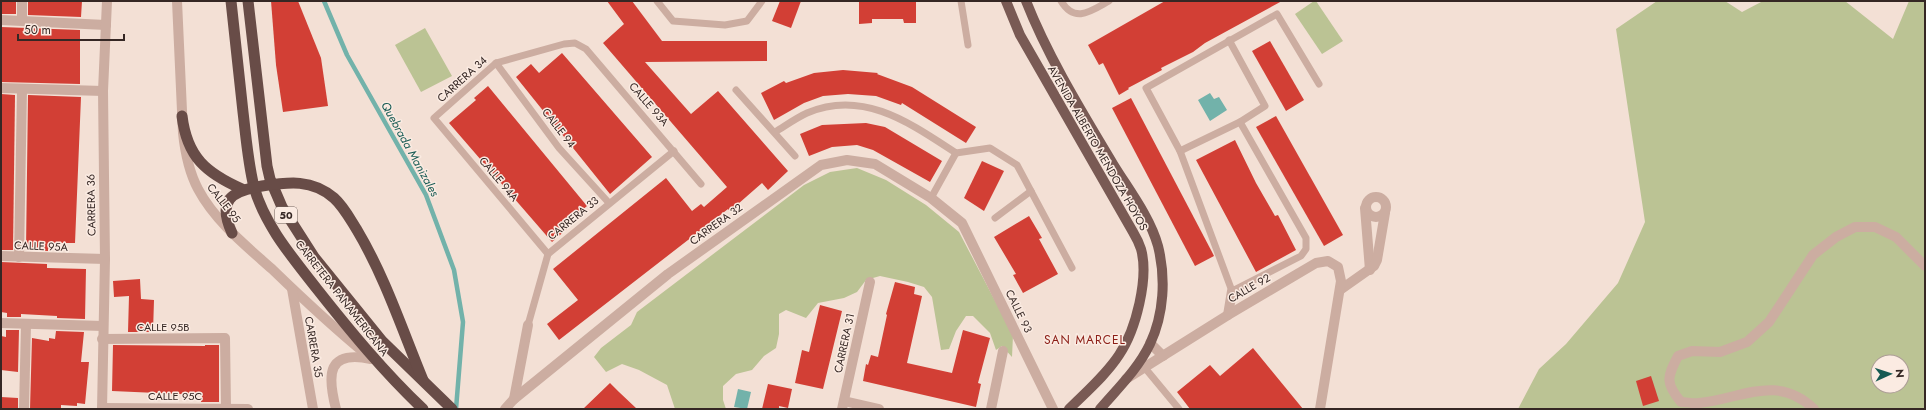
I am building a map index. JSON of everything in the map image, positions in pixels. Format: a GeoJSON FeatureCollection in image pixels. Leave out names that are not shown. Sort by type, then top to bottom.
{"type":"FeatureCollection","features":[{"type":"Feature","properties":{"kind":"highway","name":"CARRETERA PANAMERICANA"},"geometry":{"type":"LineString","coordinates":[[231,1],[247,148],[258,200],[278,236],[297,263],[373,360],[423,409]]}},
{"type":"Feature","properties":{"kind":"highway","name":"CARRETERA PANAMERICANA"},"geometry":{"type":"LineString","coordinates":[[248,1],[265,148],[270,179],[275,192],[290,221],[314,257],[382,341],[425,384]]}},
{"type":"Feature","properties":{"kind":"highway"},"geometry":{"type":"LineString","coordinates":[[182,116],[184,133],[190,148],[199,162],[211,173],[245,189]]}},
{"type":"Feature","properties":{"kind":"highway"},"geometry":{"type":"LineString","coordinates":[[232,233],[225,212],[227,202],[233,194],[245,189],[290,182],[317,187],[334,199],[345,212],[378,268],[425,384]]}},
{"type":"Feature","properties":{"kind":"highway","name":"50"},"geometry":{"type":"LineString","coordinates":[[425,384],[452,409]]}},
{"type":"Feature","properties":{"kind":"main road","name":"AVENIDA ALBERTO MENDOZA HOYOS"},"geometry":{"type":"LineString","coordinates":[[1006,1],[1020,35],[1134,232],[1141,249],[1141,295],[1136,320],[1129,337],[1119,355],[1105,372],[1069,409]]}},
{"type":"Feature","properties":{"kind":"main road","name":"AVENIDA ALBERTO MENDOZA HOYOS"},"geometry":{"type":"LineString","coordinates":[[1026,1],[1034,22],[1085,117],[1149,224],[1157,245],[1162,266],[1163,291],[1159,316],[1150,343],[1140,361],[1100,409]]}},
{"type":"Feature","properties":{"kind":"street"},"geometry":{"type":"LineString","coordinates":[[22,1],[22,20]]}},
{"type":"Feature","properties":{"kind":"street","name":"CARRERA 36"},"geometry":{"type":"LineString","coordinates":[[102,408],[102,339],[105,259],[103,91],[107,1]]}},
{"type":"Feature","properties":{"kind":"street","name":"CALLE 95"},"geometry":{"type":"LineString","coordinates":[[177,1],[185,152],[197,188],[211,209],[232,233],[346,338],[373,360]]}},
{"type":"Feature","properties":{"kind":"street"},"geometry":{"type":"LineString","coordinates":[[1,20],[106,25]]}},
{"type":"Feature","properties":{"kind":"street"},"geometry":{"type":"LineString","coordinates":[[1,88],[103,91]]}},
{"type":"Feature","properties":{"kind":"street"},"geometry":{"type":"LineString","coordinates":[[19,257],[22,89]]}},
{"type":"Feature","properties":{"kind":"street","name":"CARRERA 32"},"geometry":{"type":"LineString","coordinates":[[509,406],[668,274],[821,165],[847,160],[875,164],[931,198],[962,223]]}},
{"type":"Feature","properties":{"kind":"street"},"geometry":{"type":"LineString","coordinates":[[1320,409],[1341,286],[1370,270],[1377,260],[1385,213],[1385,203],[1380,198],[1370,198],[1365,207],[1370,270]]}},
{"type":"Feature","properties":{"kind":"street"},"geometry":{"type":"LineString","coordinates":[[1365,207],[1368,214],[1373,217],[1380,217],[1385,213]]}},
{"type":"Feature","properties":{"kind":"street","name":"CALLE 93"},"geometry":{"type":"LineString","coordinates":[[962,223],[1053,409]]}},
{"type":"Feature","properties":{"kind":"street"},"geometry":{"type":"LineString","coordinates":[[1814,409],[1806,401],[1783,392],[1765,389],[1699,403],[1681,402],[1671,390],[1669,374],[1678,356],[1692,351],[1720,352],[1747,342],[1769,322],[1813,255],[1836,237],[1855,227],[1875,227],[1896,237],[1925,266]]}},
{"type":"Feature","properties":{"kind":"street","name":"CALLE 95A"},"geometry":{"type":"LineString","coordinates":[[1,256],[105,259]]}},
{"type":"Feature","properties":{"kind":"street","name":"CALLE 92"},"geometry":{"type":"LineString","coordinates":[[1126,379],[1180,347],[1228,315],[1316,263],[1328,261],[1338,267],[1341,286]]}},
{"type":"Feature","properties":{"kind":"street","name":"CARRERA 31"},"geometry":{"type":"LineString","coordinates":[[843,405],[870,282]]}},
{"type":"Feature","properties":{"kind":"street","name":"CARRERA 35"},"geometry":{"type":"LineString","coordinates":[[292,289],[313,409]]}},
{"type":"Feature","properties":{"kind":"street"},"geometry":{"type":"LineString","coordinates":[[1228,315],[1232,291]]}},
{"type":"Feature","properties":{"kind":"street"},"geometry":{"type":"LineString","coordinates":[[1,323],[103,326]]}},
{"type":"Feature","properties":{"kind":"street"},"geometry":{"type":"LineString","coordinates":[[24,409],[26,324]]}},
{"type":"Feature","properties":{"kind":"street","name":"CARRERA 33"},"geometry":{"type":"LineString","coordinates":[[509,406],[528,325]]}},
{"type":"Feature","properties":{"kind":"street","name":"CALLE 95B"},"geometry":{"type":"LineString","coordinates":[[102,339],[225,338],[226,408]]}},
{"type":"Feature","properties":{"kind":"street"},"geometry":{"type":"LineString","coordinates":[[1150,343],[1163,356]]}},
{"type":"Feature","properties":{"kind":"street"},"geometry":{"type":"LineString","coordinates":[[991,409],[1003,351]]}},
{"type":"Feature","properties":{"kind":"street","name":"CARRERA 35"},"geometry":{"type":"LineString","coordinates":[[336,409],[332,394],[331,377],[334,365],[342,358],[357,356],[373,360]]}},
{"type":"Feature","properties":{"kind":"street"},"geometry":{"type":"LineString","coordinates":[[843,405],[879,409]]}},
{"type":"Feature","properties":{"kind":"street","name":"CALLE 95C"},"geometry":{"type":"LineString","coordinates":[[102,408],[248,409]]}},
{"type":"Feature","properties":{"kind":"lane"},"geometry":{"type":"LineString","coordinates":[[657,1],[673,21],[724,25],[747,22],[762,1]]}},
{"type":"Feature","properties":{"kind":"lane"},"geometry":{"type":"LineString","coordinates":[[961,1],[968,45]]}},
{"type":"Feature","properties":{"kind":"lane"},"geometry":{"type":"LineString","coordinates":[[1061,1],[1066,10],[1076,14],[1089,12],[1109,1]]}},
{"type":"Feature","properties":{"kind":"lane"},"geometry":{"type":"LineString","coordinates":[[1240,122],[1306,238],[1306,249],[1301,256],[1232,291],[1180,151],[1146,88],[1277,14],[1319,84]]}},
{"type":"Feature","properties":{"kind":"lane"},"geometry":{"type":"LineString","coordinates":[[1180,151],[1240,122],[1265,106],[1230,40]]}},
{"type":"Feature","properties":{"kind":"lane","name":"CARRERA 34"},"geometry":{"type":"LineString","coordinates":[[434,118],[496,63],[564,44],[575,43]]}},
{"type":"Feature","properties":{"kind":"lane","name":"CALLE 93A"},"geometry":{"type":"LineString","coordinates":[[575,43],[586,49],[701,184]]}},
{"type":"Feature","properties":{"kind":"lane","name":"CALLE 94"},"geometry":{"type":"LineString","coordinates":[[496,63],[560,148],[610,203]]}},
{"type":"Feature","properties":{"kind":"lane"},"geometry":{"type":"LineString","coordinates":[[736,90],[796,156]]}},
{"type":"Feature","properties":{"kind":"lane"},"geometry":{"type":"LineString","coordinates":[[775,132],[806,114],[827,106],[854,105],[880,111],[907,122],[956,154],[990,148],[1017,165],[1072,268]]}},
{"type":"Feature","properties":{"kind":"lane","name":"CALLE 94A"},"geometry":{"type":"LineString","coordinates":[[434,118],[548,254]]}},
{"type":"Feature","properties":{"kind":"lane","name":"CARRERA 33"},"geometry":{"type":"LineString","coordinates":[[528,325],[548,254],[674,151]]}},
{"type":"Feature","properties":{"kind":"lane"},"geometry":{"type":"LineString","coordinates":[[931,198],[956,154]]}},
{"type":"Feature","properties":{"kind":"lane"},"geometry":{"type":"LineString","coordinates":[[995,218],[1031,191]]}},
{"type":"Feature","properties":{"kind":"lane"},"geometry":{"type":"LineString","coordinates":[[1145,368],[1179,409]]}},
{"type":"Feature","properties":{"kind":"lane"},"geometry":{"type":"LineString","coordinates":[[1105,409],[1116,390]]}},
{"type":"Feature","properties":{"kind":"green space"},"geometry":{"type":"Polygon","coordinates":[[[1316,1],[1343,41],[1322,54],[1295,14],[1316,1]]]}},
{"type":"Feature","properties":{"kind":"green space"},"geometry":{"type":"Polygon","coordinates":[[[1657,1],[1725,1],[1742,12],[1763,1],[1845,1],[1893,39],[1909,1],[1925,1],[1925,409],[1518,409],[1539,369],[1566,344],[1618,283],[1645,222],[1616,29],[1657,1]]]}},
{"type":"Feature","properties":{"kind":"green space"},"geometry":{"type":"Polygon","coordinates":[[[425,28],[452,76],[421,92],[395,45],[425,28]]]}},
{"type":"Feature","properties":{"kind":"green space"},"geometry":{"type":"Polygon","coordinates":[[[857,168],[886,180],[926,205],[959,232],[1013,335],[1012,357],[1002,346],[996,350],[990,333],[973,316],[966,316],[956,331],[949,349],[941,350],[932,297],[924,287],[880,276],[866,280],[857,292],[844,298],[818,303],[806,318],[786,310],[779,314],[779,334],[776,348],[764,356],[752,370],[736,374],[723,386],[723,400],[726,409],[675,409],[667,385],[639,370],[622,364],[606,372],[594,357],[601,348],[631,325],[637,312],[804,185],[830,172],[857,168]]]}},
{"type":"Feature","properties":{"kind":"water"},"geometry":{"type":"Polygon","coordinates":[[[1210,93],[1214,99],[1219,97],[1227,110],[1210,121],[1198,100],[1210,93]]]}},
{"type":"Feature","properties":{"kind":"water"},"geometry":{"type":"Polygon","coordinates":[[[738,389],[751,392],[747,409],[734,407],[738,389]]]}},
{"type":"Feature","properties":{"kind":"building"},"geometry":{"type":"Polygon","coordinates":[[[1,1],[16,1],[16,14],[1,14],[1,1]]]}},
{"type":"Feature","properties":{"kind":"building"},"geometry":{"type":"Polygon","coordinates":[[[28,1],[82,1],[81,17],[28,15],[28,1]]]}},
{"type":"Feature","properties":{"kind":"building"},"geometry":{"type":"Polygon","coordinates":[[[271,1],[298,1],[321,58],[328,106],[283,112],[276,65],[271,1]]]}},
{"type":"Feature","properties":{"kind":"building"},"geometry":{"type":"Polygon","coordinates":[[[607,1],[632,1],[662,41],[767,41],[767,61],[645,62],[691,114],[718,91],[788,171],[768,190],[762,183],[730,211],[728,209],[559,340],[547,324],[578,300],[553,269],[666,178],[692,211],[701,204],[704,207],[727,187],[603,43],[624,24],[607,1]]]}},
{"type":"Feature","properties":{"kind":"building"},"geometry":{"type":"Polygon","coordinates":[[[780,1],[801,1],[791,28],[772,21],[780,1]]]}},
{"type":"Feature","properties":{"kind":"building"},"geometry":{"type":"Polygon","coordinates":[[[859,1],[916,1],[916,23],[904,23],[903,19],[872,19],[872,23],[859,24],[859,1]]]}},
{"type":"Feature","properties":{"kind":"building"},"geometry":{"type":"Polygon","coordinates":[[[1165,1],[1282,1],[1205,43],[1193,52],[1161,68],[1162,70],[1128,88],[1129,89],[1119,95],[1103,63],[1099,65],[1088,45],[1165,1]]]}},
{"type":"Feature","properties":{"kind":"building"},"geometry":{"type":"Polygon","coordinates":[[[1,27],[80,30],[80,84],[1,82],[1,27]]]}},
{"type":"Feature","properties":{"kind":"building"},"geometry":{"type":"Polygon","coordinates":[[[1270,41],[1304,100],[1286,111],[1252,51],[1270,41]]]}},
{"type":"Feature","properties":{"kind":"building"},"geometry":{"type":"Polygon","coordinates":[[[562,53],[652,157],[610,194],[516,77],[531,64],[539,73],[562,53]]]}},
{"type":"Feature","properties":{"kind":"building"},"geometry":{"type":"Polygon","coordinates":[[[843,70],[878,73],[877,74],[912,87],[976,127],[966,143],[902,103],[901,105],[876,96],[848,94],[823,96],[804,103],[774,120],[761,93],[784,81],[786,83],[814,73],[843,70]]]}},
{"type":"Feature","properties":{"kind":"building"},"geometry":{"type":"Polygon","coordinates":[[[488,86],[587,206],[565,225],[568,228],[552,242],[449,123],[476,100],[474,98],[488,86]]]}},
{"type":"Feature","properties":{"kind":"building"},"geometry":{"type":"Polygon","coordinates":[[[1,94],[15,95],[13,250],[1,250],[1,94]]]}},
{"type":"Feature","properties":{"kind":"building"},"geometry":{"type":"Polygon","coordinates":[[[28,95],[81,97],[75,243],[49,243],[48,251],[26,250],[28,95]]]}},
{"type":"Feature","properties":{"kind":"building"},"geometry":{"type":"Polygon","coordinates":[[[1131,98],[1214,256],[1195,266],[1112,108],[1131,98]]]}},
{"type":"Feature","properties":{"kind":"building"},"geometry":{"type":"Polygon","coordinates":[[[1276,116],[1343,235],[1324,246],[1256,127],[1276,116]]]}},
{"type":"Feature","properties":{"kind":"building"},"geometry":{"type":"Polygon","coordinates":[[[866,123],[885,127],[942,161],[930,182],[873,150],[857,145],[832,147],[809,156],[800,134],[822,125],[866,123]]]}},
{"type":"Feature","properties":{"kind":"building"},"geometry":{"type":"Polygon","coordinates":[[[1235,140],[1256,183],[1275,216],[1278,215],[1296,250],[1256,272],[1196,160],[1235,140]]]}},
{"type":"Feature","properties":{"kind":"building"},"geometry":{"type":"Polygon","coordinates":[[[982,161],[1004,171],[984,211],[964,198],[982,161]]]}},
{"type":"Feature","properties":{"kind":"building"},"geometry":{"type":"Polygon","coordinates":[[[1029,216],[1042,238],[1039,239],[1058,274],[1023,293],[1013,275],[1016,274],[994,237],[1029,216]]]}},
{"type":"Feature","properties":{"kind":"building"},"geometry":{"type":"Polygon","coordinates":[[[1,262],[47,264],[47,268],[86,269],[85,319],[21,314],[21,317],[7,317],[7,313],[1,312],[1,262]]]}},
{"type":"Feature","properties":{"kind":"building"},"geometry":{"type":"Polygon","coordinates":[[[140,279],[141,299],[154,300],[153,332],[128,332],[129,296],[114,297],[113,281],[140,279]]]}},
{"type":"Feature","properties":{"kind":"building"},"geometry":{"type":"Polygon","coordinates":[[[895,282],[915,287],[914,294],[922,296],[907,363],[952,373],[963,330],[990,338],[978,383],[981,384],[976,407],[863,381],[866,364],[868,365],[871,355],[878,357],[886,314],[895,282]]]}},
{"type":"Feature","properties":{"kind":"building"},"geometry":{"type":"Polygon","coordinates":[[[820,305],[842,311],[823,389],[795,383],[802,350],[809,352],[820,305]]]}},
{"type":"Feature","properties":{"kind":"building"},"geometry":{"type":"Polygon","coordinates":[[[6,330],[19,330],[18,372],[1,370],[1,336],[6,337],[6,330]]]}},
{"type":"Feature","properties":{"kind":"building"},"geometry":{"type":"Polygon","coordinates":[[[56,331],[84,332],[81,362],[89,362],[85,404],[77,403],[77,406],[61,405],[61,409],[30,409],[32,338],[49,341],[49,338],[55,339],[56,331]]]}},
{"type":"Feature","properties":{"kind":"building"},"geometry":{"type":"Polygon","coordinates":[[[113,345],[219,345],[219,402],[201,402],[202,395],[112,391],[113,345]]]}},
{"type":"Feature","properties":{"kind":"building"},"geometry":{"type":"Polygon","coordinates":[[[1253,348],[1303,409],[1190,409],[1177,392],[1210,365],[1220,376],[1253,348]]]}},
{"type":"Feature","properties":{"kind":"building"},"geometry":{"type":"Polygon","coordinates":[[[1651,376],[1659,401],[1643,406],[1636,381],[1651,376]]]}},
{"type":"Feature","properties":{"kind":"building"},"geometry":{"type":"Polygon","coordinates":[[[610,383],[637,409],[583,409],[610,383]]]}},
{"type":"Feature","properties":{"kind":"building"},"geometry":{"type":"Polygon","coordinates":[[[768,384],[792,389],[788,408],[779,406],[779,409],[762,409],[768,384]]]}},
{"type":"Feature","properties":{"kind":"building"},"geometry":{"type":"Polygon","coordinates":[[[1,397],[18,398],[18,409],[1,409],[1,397]]]}},
{"type":"Feature","properties":{"kind":"waterway","name":"Quebrada Manizales"},"geometry":{"type":"LineString","coordinates":[[324,1],[347,55],[426,195],[454,270],[463,322],[456,409]]}},
{"type":"Feature","properties":{"kind":"district","name":"SAN MARCEL"},"geometry":{"type":"Point","coordinates":[1085,340]}}]}
